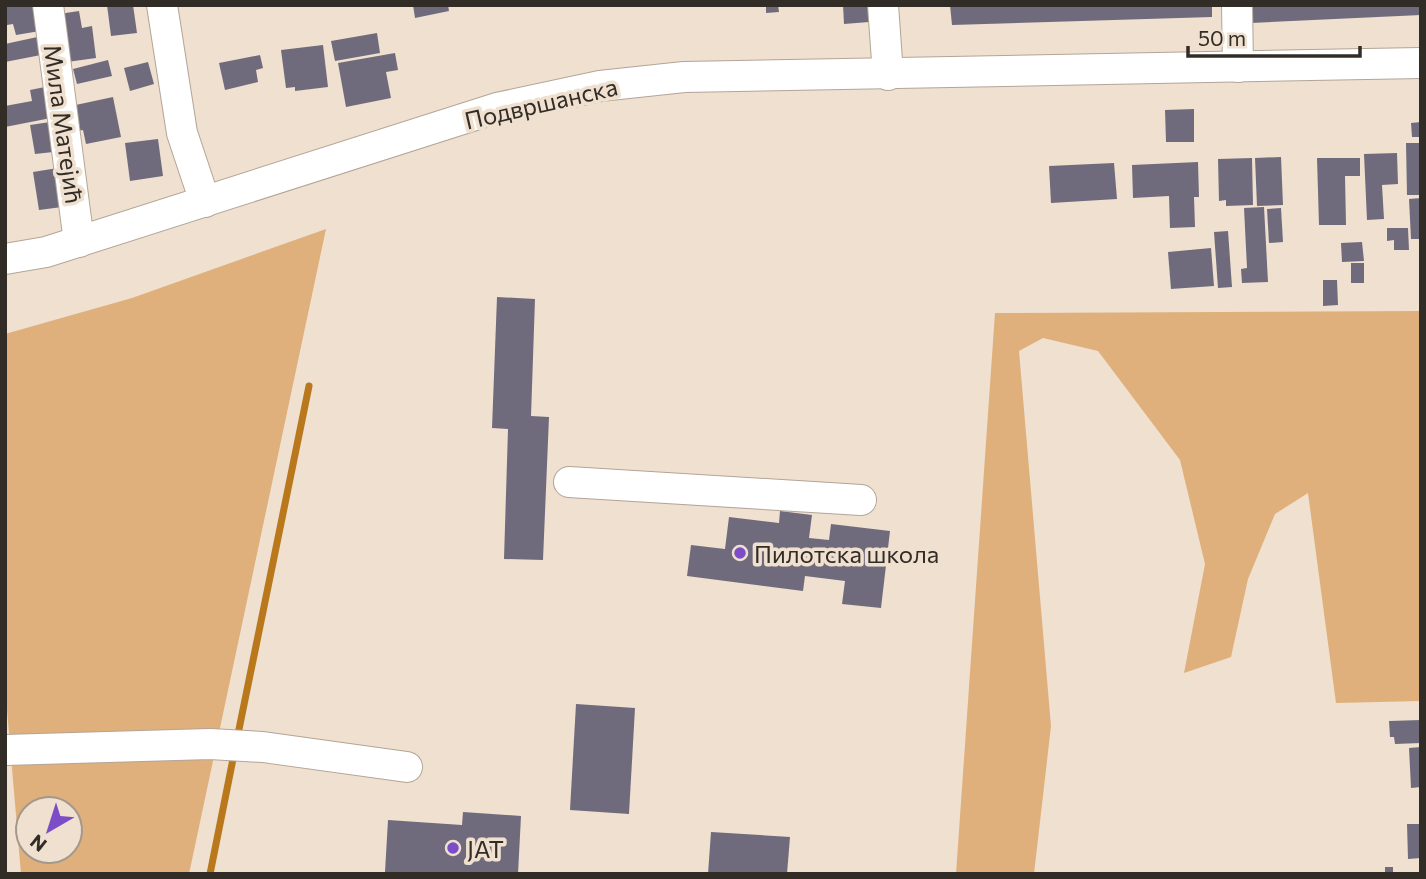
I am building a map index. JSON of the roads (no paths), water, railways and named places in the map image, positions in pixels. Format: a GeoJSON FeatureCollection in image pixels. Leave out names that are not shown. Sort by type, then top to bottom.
{"type":"FeatureCollection","features":[{"type":"Feature","properties":{"kind":"street","name":"Мила Матејић"},"geometry":{"type":"LineString","coordinates":[[48,5],[79,242]]}},
{"type":"Feature","properties":{"kind":"street"},"geometry":{"type":"LineString","coordinates":[[162,5],[183,133],[205,202]]}},
{"type":"Feature","properties":{"kind":"street"},"geometry":{"type":"LineString","coordinates":[[883,5],[888,75]]}},
{"type":"Feature","properties":{"kind":"street"},"geometry":{"type":"LineString","coordinates":[[1237,5],[1238,67]]}},
{"type":"Feature","properties":{"kind":"street","name":"Подвршанска"},"geometry":{"type":"LineString","coordinates":[[5,259],[46,252],[79,242],[497,108],[600,86],[684,77],[1421,63]]}},
{"type":"Feature","properties":{"kind":"street"},"geometry":{"type":"LineString","coordinates":[[569,482],[861,500]]}},
{"type":"Feature","properties":{"kind":"street"},"geometry":{"type":"LineString","coordinates":[[5,750],[210,744],[263,747],[407,767]]}},
{"type":"Feature","properties":{"kind":"waterway"},"geometry":{"type":"LineString","coordinates":[[237,739],[309,386]]}},
{"type":"Feature","properties":{"kind":"waterway"},"geometry":{"type":"LineString","coordinates":[[210,874],[234,754]]}},
{"type":"Feature","properties":{"kind":"place","name":"Пилотска школа"},"geometry":{"type":"Point","coordinates":[740,553]}},
{"type":"Feature","properties":{"kind":"place","name":"ЈАТ"},"geometry":{"type":"Point","coordinates":[453,848]}}]}
